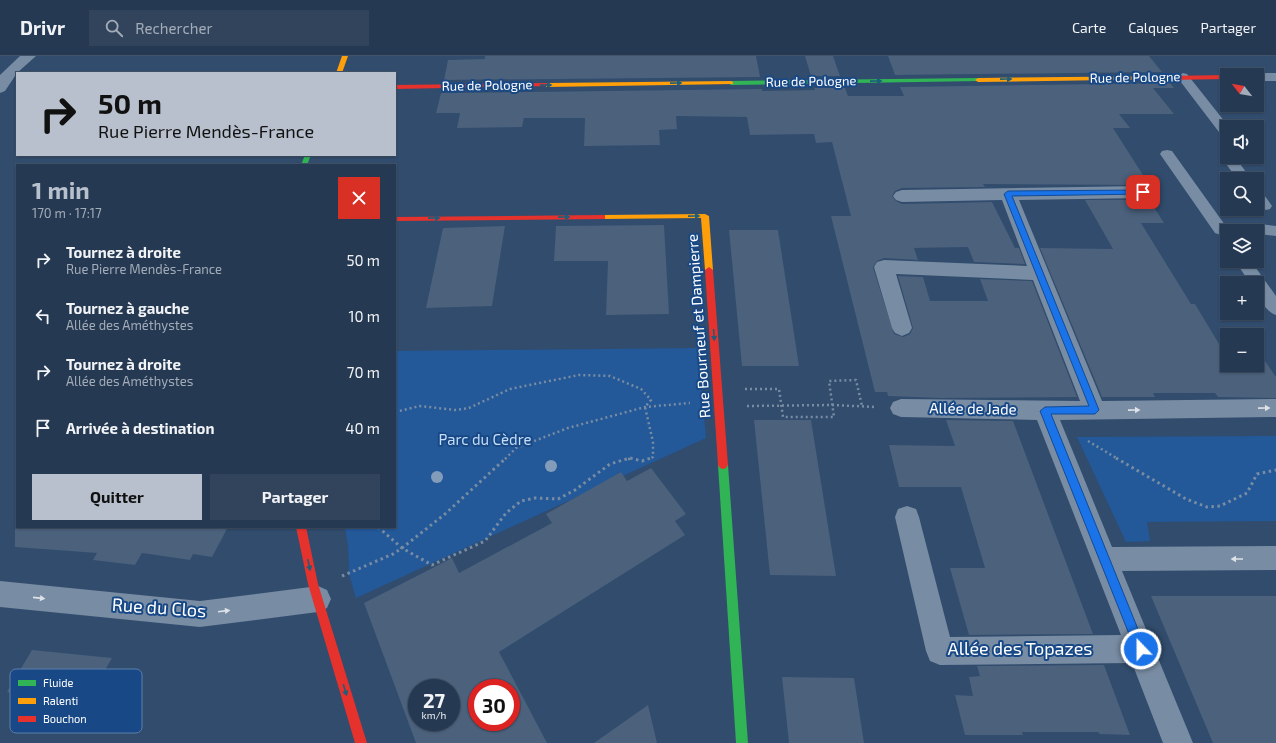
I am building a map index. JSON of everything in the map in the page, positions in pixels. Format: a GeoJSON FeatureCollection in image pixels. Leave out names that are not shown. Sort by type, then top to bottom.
{"type":"FeatureCollection","features":[{"type":"Feature","properties":{"kind":"street"},"geometry":{"type":"LineString","coordinates":[[0,88],[5,78],[29,56]]}},
{"type":"Feature","properties":{"kind":"street"},"geometry":{"type":"LineString","coordinates":[[339,72],[345,56]]}},
{"type":"Feature","properties":{"kind":"street","name":"Rue de Pologne"},"geometry":{"type":"LineString","coordinates":[[396,86],[1220,77]]}},
{"type":"Feature","properties":{"kind":"street"},"geometry":{"type":"LineString","coordinates":[[1264,77],[1276,77]]}},
{"type":"Feature","properties":{"kind":"street"},"geometry":{"type":"LineString","coordinates":[[902,196],[1143,192]]}},
{"type":"Feature","properties":{"kind":"street"},"geometry":{"type":"LineString","coordinates":[[1008,194],[1095,410]]}},
{"type":"Feature","properties":{"kind":"street","name":"Rue Bourneuf et Dampierre"},"geometry":{"type":"LineString","coordinates":[[396,219],[705,216],[720,409],[742,743]]}},
{"type":"Feature","properties":{"kind":"street"},"geometry":{"type":"LineString","coordinates":[[902,328],[884,267],[1039,273]]}},
{"type":"Feature","properties":{"kind":"street","name":"Allée de Jade"},"geometry":{"type":"LineString","coordinates":[[901,408],[1053,411],[1276,408]]}},
{"type":"Feature","properties":{"kind":"street"},"geometry":{"type":"LineString","coordinates":[[1053,411],[1104,559],[1178,743]]}},
{"type":"Feature","properties":{"kind":"street","name":"Allée des Topazes"},"geometry":{"type":"LineString","coordinates":[[907,517],[940,651],[1141,649]]}},
{"type":"Feature","properties":{"kind":"street"},"geometry":{"type":"LineString","coordinates":[[301,528],[316,592],[361,743]]}},
{"type":"Feature","properties":{"kind":"street"},"geometry":{"type":"LineString","coordinates":[[1104,559],[1276,558]]}},
{"type":"Feature","properties":{"kind":"street","name":"Rue du Clos"},"geometry":{"type":"LineString","coordinates":[[0,594],[200,614],[316,592]]}},
{"type":"Feature","properties":{"kind":"lane"},"geometry":{"type":"LineString","coordinates":[[1183,77],[1220,124]]}},
{"type":"Feature","properties":{"kind":"lane"},"geometry":{"type":"LineString","coordinates":[[1167,154],[1220,229]]}},
{"type":"Feature","properties":{"kind":"lane"},"geometry":{"type":"LineString","coordinates":[[1264,229],[1276,231]]}},
{"type":"Feature","properties":{"kind":"lane"},"geometry":{"type":"LineString","coordinates":[[1248,268],[1276,309]]}},
{"type":"Feature","properties":{"kind":"path"},"geometry":{"type":"LineString","coordinates":[[396,412],[420,406],[455,410],[469,408],[510,389],[578,375],[610,376],[641,389],[651,400],[645,407]]}},
{"type":"Feature","properties":{"kind":"path"},"geometry":{"type":"LineString","coordinates":[[316,592],[349,574],[393,554],[402,548],[446,514],[516,448],[568,428],[645,407],[691,403],[720,409],[742,407],[782,407],[833,405],[862,406],[856,380],[829,381],[833,405],[834,417],[783,417],[782,407],[779,389],[743,389],[742,407]]}},
{"type":"Feature","properties":{"kind":"path"},"geometry":{"type":"LineString","coordinates":[[379,528],[402,548],[432,565],[485,541],[506,513],[521,501],[535,498],[558,499],[575,490],[610,464],[630,458],[642,461],[653,457],[653,442],[645,407]]}},
{"type":"Feature","properties":{"kind":"path"},"geometry":{"type":"LineString","coordinates":[[1053,411],[1077,435],[1186,499],[1207,507],[1220,506],[1248,493],[1257,474],[1276,470]]}},
{"type":"Feature","properties":{"kind":"green space","name":"Parc du Cèdre"},"geometry":{"type":"Polygon","coordinates":[[[698,348],[706,438],[356,598],[349,574],[348,546],[345,528],[396,528],[396,351],[698,348]]]}},
{"type":"Feature","properties":{"kind":"green space"},"geometry":{"type":"Polygon","coordinates":[[[1276,436],[1276,521],[1147,522],[1150,541],[1126,542],[1077,437],[1276,436]]]}},
{"type":"Feature","properties":{"kind":"building"},"geometry":{"type":"Polygon","coordinates":[[[485,56],[756,56],[760,77],[444,80],[448,60],[485,59],[485,56]]]}},
{"type":"Feature","properties":{"kind":"building"},"geometry":{"type":"Polygon","coordinates":[[[805,56],[833,56],[840,76],[811,76],[805,56]]]}},
{"type":"Feature","properties":{"kind":"building"},"geometry":{"type":"Polygon","coordinates":[[[888,56],[1149,56],[1162,72],[895,75],[888,56]]]}},
{"type":"Feature","properties":{"kind":"building"},"geometry":{"type":"Polygon","coordinates":[[[1170,83],[1174,88],[1153,88],[1174,114],[1119,114],[1130,128],[1113,128],[1143,175],[1134,175],[1140,185],[983,184],[985,187],[902,188],[895,191],[892,196],[896,201],[902,204],[992,202],[1015,248],[1019,248],[1025,264],[974,262],[968,247],[914,248],[918,260],[884,258],[877,261],[873,267],[894,334],[903,337],[910,334],[913,328],[898,276],[923,277],[930,301],[988,301],[980,279],[1032,281],[1077,397],[940,398],[888,396],[887,392],[875,392],[831,216],[851,216],[832,142],[816,143],[814,134],[750,135],[747,117],[676,116],[677,129],[659,130],[660,145],[584,146],[585,118],[524,118],[522,127],[457,128],[460,113],[436,113],[441,93],[762,89],[762,91],[845,88],[848,96],[904,96],[900,87],[1170,83]]]}},
{"type":"Feature","properties":{"kind":"building"},"geometry":{"type":"Polygon","coordinates":[[[1148,198],[1164,223],[1141,223],[1191,304],[1195,304],[1220,345],[1220,372],[1264,372],[1264,359],[1276,377],[1276,398],[1218,397],[1215,393],[1153,393],[1155,397],[1102,397],[1040,248],[1113,249],[1085,200],[1143,200],[1148,198]]]}},
{"type":"Feature","properties":{"kind":"building"},"geometry":{"type":"Polygon","coordinates":[[[664,225],[669,314],[606,315],[608,261],[554,261],[556,226],[664,225]]]}},
{"type":"Feature","properties":{"kind":"building"},"geometry":{"type":"Polygon","coordinates":[[[505,226],[492,306],[426,308],[443,228],[505,226]]]}},
{"type":"Feature","properties":{"kind":"building"},"geometry":{"type":"Polygon","coordinates":[[[729,230],[778,230],[799,366],[742,366],[729,230]]]}},
{"type":"Feature","properties":{"kind":"building"},"geometry":{"type":"Polygon","coordinates":[[[754,420],[811,420],[836,576],[770,575],[754,420]]]}},
{"type":"Feature","properties":{"kind":"building"},"geometry":{"type":"Polygon","coordinates":[[[946,420],[1013,421],[1093,634],[969,635],[950,568],[985,568],[961,487],[899,487],[889,445],[955,446],[946,420]]]}},
{"type":"Feature","properties":{"kind":"building"},"geometry":{"type":"Polygon","coordinates":[[[651,468],[686,514],[675,521],[685,535],[499,652],[513,679],[468,679],[468,731],[520,731],[520,692],[547,743],[416,743],[412,731],[460,731],[460,679],[408,679],[408,721],[364,603],[452,558],[459,573],[552,523],[546,514],[621,472],[627,481],[651,468]]]}},
{"type":"Feature","properties":{"kind":"building"},"geometry":{"type":"Polygon","coordinates":[[[15,527],[227,528],[212,557],[193,554],[190,560],[142,553],[135,565],[93,560],[97,553],[15,547],[15,527]]]}},
{"type":"Feature","properties":{"kind":"building"},"geometry":{"type":"Polygon","coordinates":[[[1151,596],[1276,596],[1276,743],[1213,743],[1151,596]]]}},
{"type":"Feature","properties":{"kind":"building"},"geometry":{"type":"Polygon","coordinates":[[[32,650],[112,658],[106,669],[21,669],[32,650]]]}},
{"type":"Feature","properties":{"kind":"building"},"geometry":{"type":"Polygon","coordinates":[[[1104,665],[1130,735],[1100,734],[1098,732],[1022,732],[1023,735],[965,735],[955,695],[973,696],[969,677],[980,676],[977,666],[1104,665]]]}},
{"type":"Feature","properties":{"kind":"building"},"geometry":{"type":"Polygon","coordinates":[[[782,677],[854,678],[864,743],[789,743],[782,677]]]}},
{"type":"Feature","properties":{"kind":"building"},"geometry":{"type":"Polygon","coordinates":[[[648,705],[657,743],[594,743],[648,705]]]}},
{"type":"Feature","properties":{"kind":"traffic: fast"},"geometry":{"type":"LineString","coordinates":[[731,83],[978,80]]}},
{"type":"Feature","properties":{"kind":"traffic: fast"},"geometry":{"type":"LineString","coordinates":[[304,164],[308,156]]}},
{"type":"Feature","properties":{"kind":"traffic: fast"},"geometry":{"type":"LineString","coordinates":[[723,465],[742,743]]}},
{"type":"Feature","properties":{"kind":"traffic: slow"},"geometry":{"type":"LineString","coordinates":[[339,72],[345,56]]}},
{"type":"Feature","properties":{"kind":"traffic: slow"},"geometry":{"type":"LineString","coordinates":[[978,80],[1168,78]]}},
{"type":"Feature","properties":{"kind":"traffic: slow"},"geometry":{"type":"LineString","coordinates":[[547,85],[731,83]]}},
{"type":"Feature","properties":{"kind":"traffic: slow"},"geometry":{"type":"LineString","coordinates":[[602,217],[705,216],[709,270]]}},
{"type":"Feature","properties":{"kind":"traffic: jam"},"geometry":{"type":"LineString","coordinates":[[1168,78],[1220,77]]}},
{"type":"Feature","properties":{"kind":"traffic: jam"},"geometry":{"type":"LineString","coordinates":[[396,87],[547,85]]}},
{"type":"Feature","properties":{"kind":"traffic: jam"},"geometry":{"type":"LineString","coordinates":[[396,219],[602,217]]}},
{"type":"Feature","properties":{"kind":"traffic: jam"},"geometry":{"type":"LineString","coordinates":[[709,270],[723,465]]}},
{"type":"Feature","properties":{"kind":"traffic: jam"},"geometry":{"type":"LineString","coordinates":[[301,528],[313,584],[361,743]]}},
{"type":"Feature","properties":{"kind":"route"},"geometry":{"type":"LineString","coordinates":[[1141,649],[1045,411],[1095,410],[1008,194],[1143,192]]}}]}
